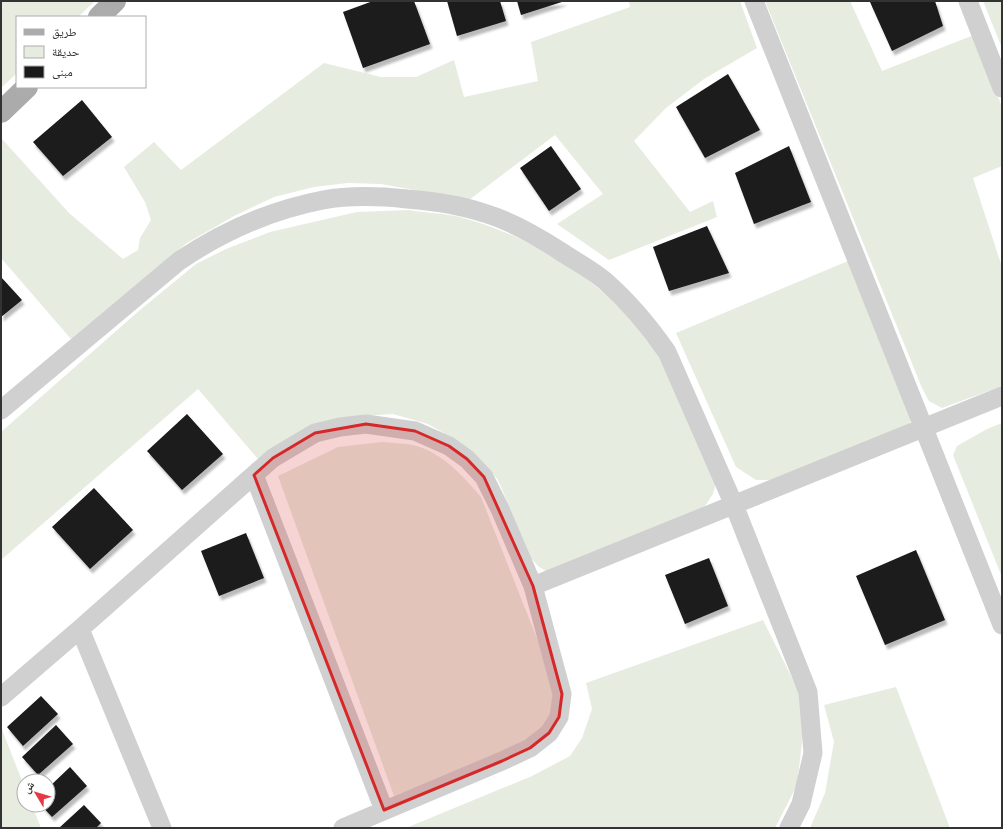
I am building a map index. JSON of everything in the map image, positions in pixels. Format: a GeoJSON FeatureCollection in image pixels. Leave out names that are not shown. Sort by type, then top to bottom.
{"type":"FeatureCollection","features":[{"type":"Feature","properties":{"kind":"main road"},"geometry":{"type":"LineString","coordinates":[[100,16],[115,1]]}},
{"type":"Feature","properties":{"kind":"main road"},"geometry":{"type":"LineString","coordinates":[[1,112],[26,88]]}},
{"type":"Feature","properties":{"kind":"street"},"geometry":{"type":"LineString","coordinates":[[754,1],[1002,625]]}},
{"type":"Feature","properties":{"kind":"street"},"geometry":{"type":"LineString","coordinates":[[968,1],[1002,88]]}},
{"type":"Feature","properties":{"kind":"street"},"geometry":{"type":"LineString","coordinates":[[1,410],[179,261],[203,245],[229,231],[295,206],[324,200],[376,195],[430,201],[485,213],[534,234],[604,280],[628,302],[653,331],[667,352],[734,505],[808,692],[813,753],[802,804],[789,828]]}},
{"type":"Feature","properties":{"kind":"street"},"geometry":{"type":"LineString","coordinates":[[533,586],[1002,396]]}},
{"type":"Feature","properties":{"kind":"street"},"geometry":{"type":"LineString","coordinates":[[1,697],[273,458],[315,433],[340,426],[366,424],[415,431],[449,446],[468,459],[484,477],[500,509],[533,586],[562,694],[559,717],[549,733],[530,748],[343,828]]}},
{"type":"Feature","properties":{"kind":"street"},"geometry":{"type":"LineString","coordinates":[[254,475],[384,810]]}},
{"type":"Feature","properties":{"kind":"street"},"geometry":{"type":"LineString","coordinates":[[80,629],[162,828]]}},
{"type":"Feature","properties":{"kind":"highlighted area"},"geometry":{"type":"Polygon","coordinates":[[[366,424],[415,431],[449,446],[467,459],[484,477],[533,586],[562,694],[559,717],[549,733],[530,748],[384,810],[254,475],[273,458],[315,433],[366,424]]]}},
{"type":"Feature","properties":{"kind":"green space"},"geometry":{"type":"Polygon","coordinates":[[[1,1],[95,1],[79,16],[16,16],[16,74],[1,88],[1,1]]]}},
{"type":"Feature","properties":{"kind":"green space"},"geometry":{"type":"Polygon","coordinates":[[[629,1],[740,1],[757,48],[704,79],[666,108],[634,141],[690,212],[713,201],[717,217],[609,260],[557,224],[603,194],[555,135],[469,200],[381,184],[348,183],[314,187],[274,197],[234,216],[187,243],[71,339],[1,258],[2,139],[69,213],[123,259],[138,250],[140,238],[151,220],[145,202],[124,167],[154,142],[181,170],[324,63],[381,77],[416,77],[454,60],[464,97],[538,81],[531,42],[630,7],[629,1]]]}},
{"type":"Feature","properties":{"kind":"green space"},"geometry":{"type":"Polygon","coordinates":[[[765,1],[850,1],[882,71],[974,35],[1002,107],[1002,166],[973,178],[1002,267],[1002,386],[942,408],[929,401],[922,388],[765,1]]]}},
{"type":"Feature","properties":{"kind":"green space"},"geometry":{"type":"Polygon","coordinates":[[[983,1],[1002,1],[1002,48],[983,1]]]}},
{"type":"Feature","properties":{"kind":"green space"},"geometry":{"type":"Polygon","coordinates":[[[409,210],[460,217],[493,227],[524,241],[554,257],[582,276],[608,297],[632,321],[654,348],[672,377],[716,483],[713,494],[705,506],[547,572],[538,566],[531,558],[498,480],[484,464],[461,443],[428,424],[393,414],[361,416],[258,459],[198,389],[1,560],[1,432],[140,310],[196,264],[226,249],[270,232],[357,212],[409,210]]]}},
{"type":"Feature","properties":{"kind":"green space"},"geometry":{"type":"Polygon","coordinates":[[[848,261],[911,420],[908,428],[901,432],[770,480],[756,480],[736,467],[676,333],[848,261]]]}},
{"type":"Feature","properties":{"kind":"green space"},"geometry":{"type":"Polygon","coordinates":[[[1002,423],[1002,577],[953,455],[957,446],[987,429],[1002,423]]]}},
{"type":"Feature","properties":{"kind":"green space"},"geometry":{"type":"Polygon","coordinates":[[[382,442],[413,445],[424,448],[433,453],[443,459],[459,473],[481,497],[553,679],[554,713],[533,740],[496,757],[394,796],[278,476],[338,447],[382,442]]]}},
{"type":"Feature","properties":{"kind":"green space"},"geometry":{"type":"Polygon","coordinates":[[[763,620],[799,692],[803,734],[797,785],[775,828],[406,828],[532,776],[570,756],[582,738],[592,709],[586,683],[763,620]]]}},
{"type":"Feature","properties":{"kind":"green space"},"geometry":{"type":"Polygon","coordinates":[[[896,687],[950,828],[810,828],[825,793],[834,742],[824,705],[896,687]]]}},
{"type":"Feature","properties":{"kind":"green space"},"geometry":{"type":"Polygon","coordinates":[[[1,727],[19,773],[16,773],[16,813],[35,813],[41,828],[1,828],[1,727]]]}},
{"type":"Feature","properties":{"kind":"building"},"geometry":{"type":"Polygon","coordinates":[[[373,1],[414,1],[430,44],[363,68],[343,12],[373,1]]]}},
{"type":"Feature","properties":{"kind":"building"},"geometry":{"type":"Polygon","coordinates":[[[447,1],[500,1],[506,21],[457,36],[447,1]]]}},
{"type":"Feature","properties":{"kind":"building"},"geometry":{"type":"Polygon","coordinates":[[[517,1],[565,1],[521,15],[517,1]]]}},
{"type":"Feature","properties":{"kind":"building"},"geometry":{"type":"Polygon","coordinates":[[[935,1],[943,26],[892,51],[870,2],[935,1]]]}},
{"type":"Feature","properties":{"kind":"building"},"geometry":{"type":"Polygon","coordinates":[[[728,74],[760,130],[705,158],[676,107],[728,74]]]}},
{"type":"Feature","properties":{"kind":"building"},"geometry":{"type":"Polygon","coordinates":[[[82,100],[112,137],[63,176],[33,142],[82,100]]]}},
{"type":"Feature","properties":{"kind":"building"},"geometry":{"type":"Polygon","coordinates":[[[551,146],[581,189],[549,211],[520,168],[551,146]]]}},
{"type":"Feature","properties":{"kind":"building"},"geometry":{"type":"Polygon","coordinates":[[[789,146],[811,202],[754,224],[735,173],[789,146]]]}},
{"type":"Feature","properties":{"kind":"building"},"geometry":{"type":"Polygon","coordinates":[[[707,226],[729,273],[669,291],[653,247],[707,226]]]}},
{"type":"Feature","properties":{"kind":"building"},"geometry":{"type":"Polygon","coordinates":[[[1,277],[22,300],[1,317],[1,277]]]}},
{"type":"Feature","properties":{"kind":"building"},"geometry":{"type":"Polygon","coordinates":[[[187,414],[223,454],[182,490],[147,451],[187,414]]]}},
{"type":"Feature","properties":{"kind":"building"},"geometry":{"type":"Polygon","coordinates":[[[94,488],[133,530],[90,569],[52,527],[94,488]]]}},
{"type":"Feature","properties":{"kind":"building"},"geometry":{"type":"Polygon","coordinates":[[[246,533],[264,578],[219,596],[201,551],[246,533]]]}},
{"type":"Feature","properties":{"kind":"building"},"geometry":{"type":"Polygon","coordinates":[[[916,550],[945,620],[885,645],[856,576],[916,550]]]}},
{"type":"Feature","properties":{"kind":"building"},"geometry":{"type":"Polygon","coordinates":[[[709,558],[728,606],[685,624],[665,575],[709,558]]]}},
{"type":"Feature","properties":{"kind":"building"},"geometry":{"type":"Polygon","coordinates":[[[41,696],[58,714],[23,746],[7,727],[41,696]]]}},
{"type":"Feature","properties":{"kind":"building"},"geometry":{"type":"Polygon","coordinates":[[[56,725],[73,744],[40,773],[36,773],[22,757],[56,725]]]}},
{"type":"Feature","properties":{"kind":"building"},"geometry":{"type":"Polygon","coordinates":[[[70,767],[87,786],[52,817],[48,813],[56,813],[56,780],[70,767]]]}},
{"type":"Feature","properties":{"kind":"building"},"geometry":{"type":"Polygon","coordinates":[[[84,805],[101,823],[96,828],[59,828],[84,805]]]}}]}
